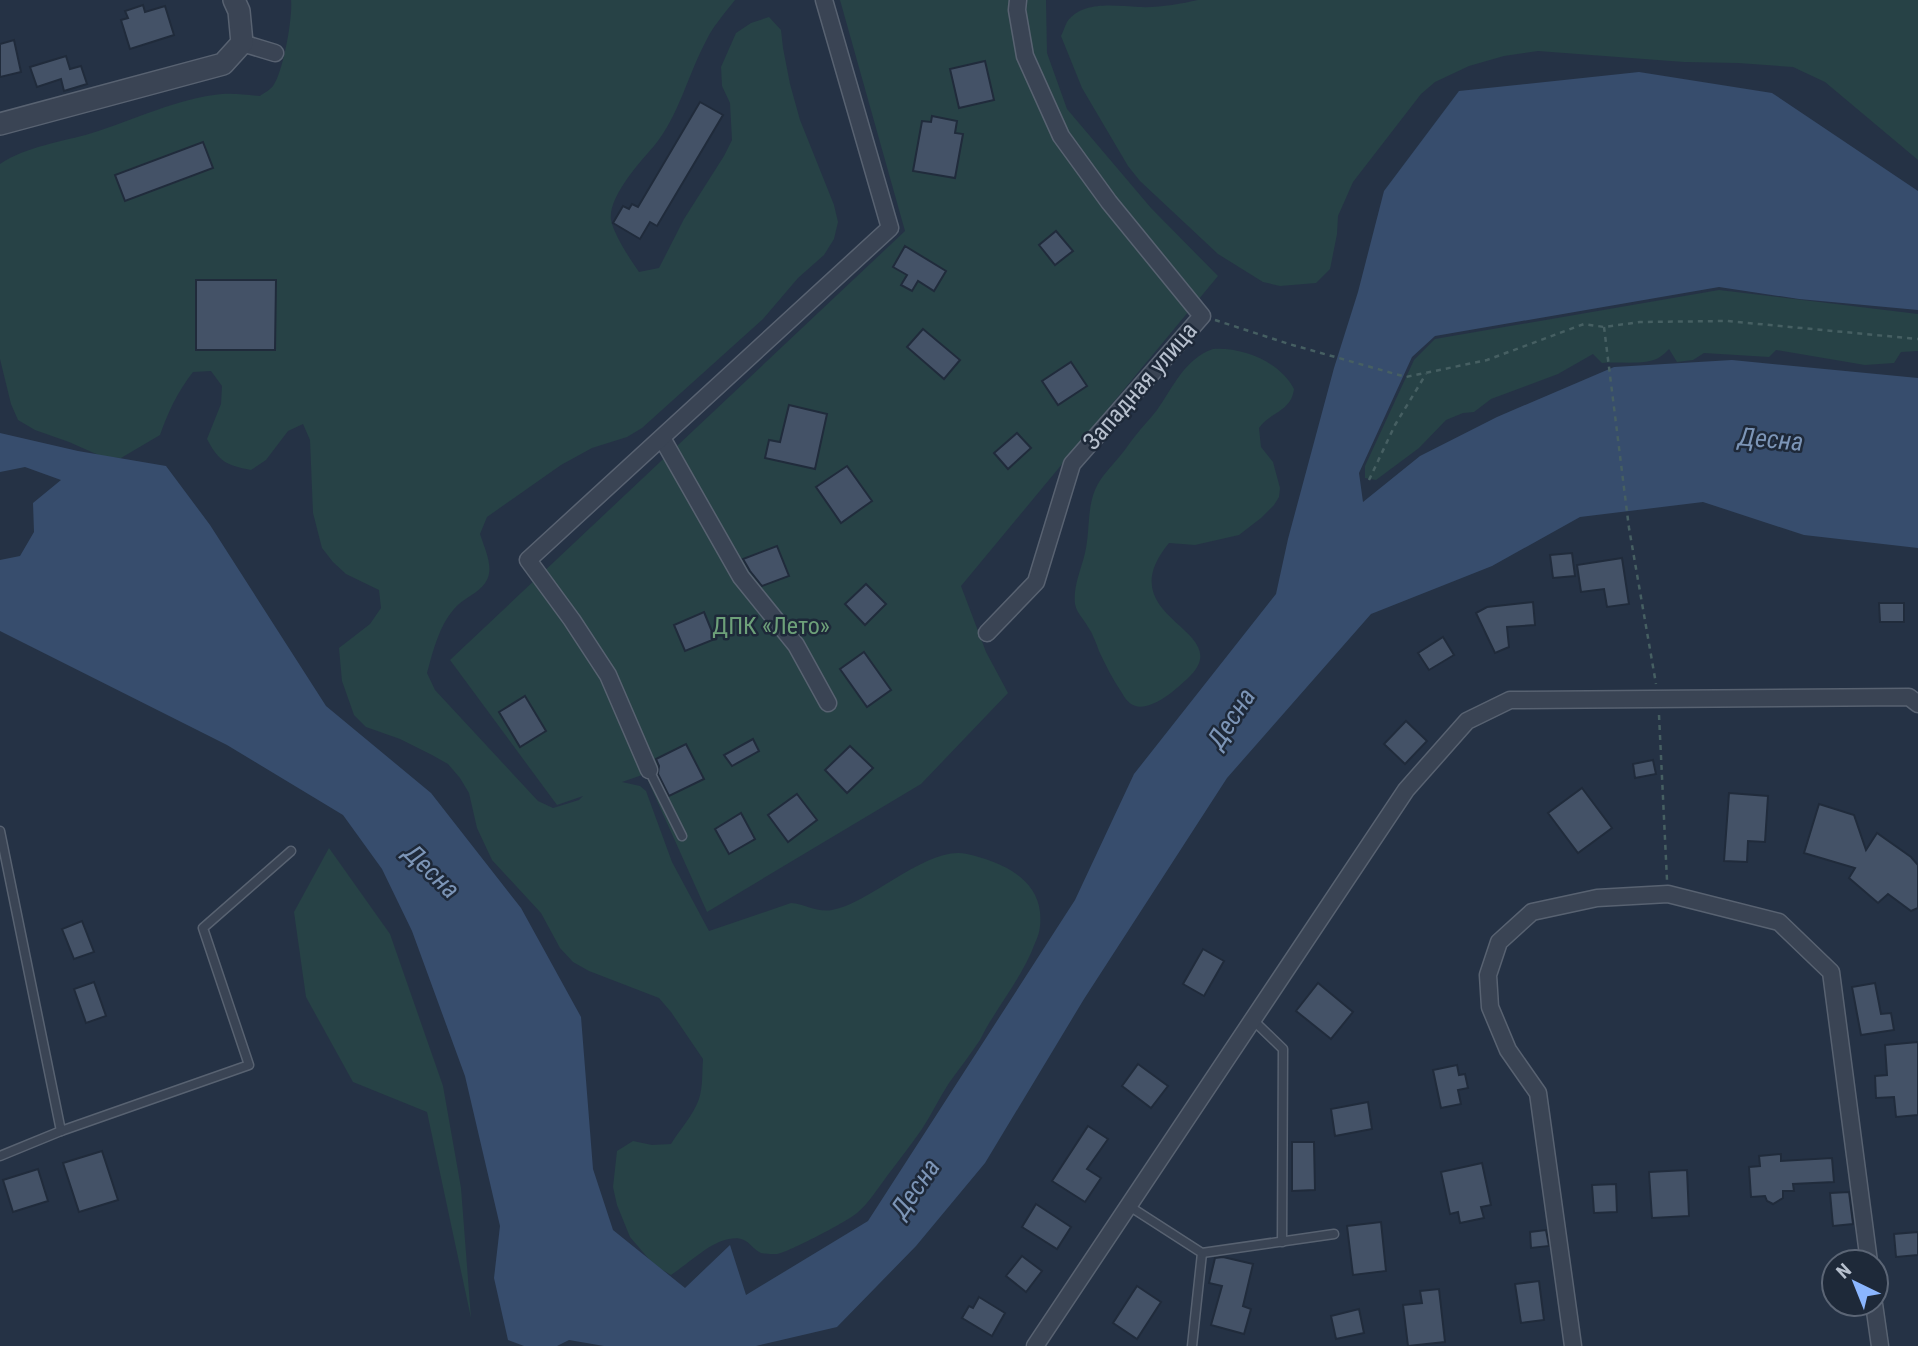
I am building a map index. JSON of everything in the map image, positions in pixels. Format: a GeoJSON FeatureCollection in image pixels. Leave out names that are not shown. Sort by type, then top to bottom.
{"type":"FeatureCollection","features":[{"type":"Feature","properties":{"kind":"street"},"geometry":{"type":"LineString","coordinates":[[0,124],[223,64],[242,43],[239,11],[234,0]]}},
{"type":"Feature","properties":{"kind":"street"},"geometry":{"type":"LineString","coordinates":[[649,769],[607,675],[572,620],[528,560],[890,228],[824,0]]}},
{"type":"Feature","properties":{"kind":"street","name":"Западная улица"},"geometry":{"type":"LineString","coordinates":[[987,633],[1036,582],[1072,464],[1202,316],[1109,202],[1061,136],[1025,56],[1017,10],[1018,0]]}},
{"type":"Feature","properties":{"kind":"street"},"geometry":{"type":"LineString","coordinates":[[242,43],[275,53]]}},
{"type":"Feature","properties":{"kind":"street"},"geometry":{"type":"LineString","coordinates":[[662,438],[741,578],[796,645],[828,703]]}},
{"type":"Feature","properties":{"kind":"street"},"geometry":{"type":"LineString","coordinates":[[1035,1346],[1406,790],[1467,721],[1510,701],[1909,697],[1918,704]]}},
{"type":"Feature","properties":{"kind":"street"},"geometry":{"type":"LineString","coordinates":[[1573,1346],[1538,1093],[1508,1050],[1490,1007],[1488,975],[1499,942],[1532,912],[1597,898],[1668,894],[1779,922],[1831,972],[1867,1248]]}},
{"type":"Feature","properties":{"kind":"street"},"geometry":{"type":"LineString","coordinates":[[1876,1318],[1880,1346]]}},
{"type":"Feature","properties":{"kind":"lane"},"geometry":{"type":"LineString","coordinates":[[649,769],[682,836]]}},
{"type":"Feature","properties":{"kind":"lane"},"geometry":{"type":"LineString","coordinates":[[0,831],[61,1131]]}},
{"type":"Feature","properties":{"kind":"lane"},"geometry":{"type":"LineString","coordinates":[[0,1156],[61,1131],[249,1065],[203,928],[291,851]]}},
{"type":"Feature","properties":{"kind":"lane"},"geometry":{"type":"LineString","coordinates":[[1253,1020],[1283,1049],[1282,1242]]}},
{"type":"Feature","properties":{"kind":"lane"},"geometry":{"type":"LineString","coordinates":[[1129,1206],[1202,1252],[1334,1234]]}},
{"type":"Feature","properties":{"kind":"lane"},"geometry":{"type":"LineString","coordinates":[[1192,1346],[1202,1252]]}},
{"type":"Feature","properties":{"kind":"path"},"geometry":{"type":"LineString","coordinates":[[1202,316],[1406,377],[1487,360],[1584,324],[1604,327],[1640,322],[1727,321],[1918,340]]}},
{"type":"Feature","properties":{"kind":"path"},"geometry":{"type":"LineString","coordinates":[[1604,327],[1629,528]]}},
{"type":"Feature","properties":{"kind":"path"},"geometry":{"type":"LineString","coordinates":[[1369,480],[1395,425],[1426,374]]}},
{"type":"Feature","properties":{"kind":"green space","name":"ДПК «Лето»"},"geometry":{"type":"Polygon","coordinates":[[[291,0],[735,0],[707,39],[663,134],[626,180],[614,201],[611,211],[613,226],[639,272],[659,268],[684,219],[732,140],[730,103],[722,86],[721,67],[736,33],[751,23],[769,17],[781,30],[790,84],[800,120],[834,205],[838,222],[834,239],[824,255],[798,278],[763,319],[642,428],[627,437],[592,448],[561,465],[487,517],[480,534],[488,558],[487,579],[483,586],[459,604],[449,616],[440,631],[427,673],[435,690],[538,801],[553,808],[579,800],[583,796],[557,805],[450,660],[905,231],[840,0],[1046,0],[1047,53],[1067,109],[1151,208],[1218,276],[961,586],[986,652],[1008,693],[921,784],[707,912],[645,774],[622,782],[640,786],[646,791],[672,862],[709,931],[791,903],[827,911],[848,905],[917,866],[951,854],[967,854],[1003,866],[1023,880],[1037,899],[1040,928],[1026,963],[918,1135],[857,1213],[784,1252],[761,1253],[745,1240],[729,1239],[707,1249],[671,1275],[654,1265],[630,1237],[613,1187],[617,1151],[633,1141],[652,1145],[671,1144],[699,1099],[703,1059],[659,998],[589,971],[573,962],[560,948],[541,913],[492,860],[477,828],[469,793],[448,764],[400,739],[366,727],[354,715],[342,681],[339,648],[370,624],[381,608],[379,590],[346,574],[322,548],[313,513],[310,440],[303,424],[288,431],[266,460],[251,470],[224,461],[215,453],[207,439],[221,404],[222,386],[211,371],[193,372],[174,402],[160,435],[121,458],[103,457],[35,430],[18,420],[11,404],[0,359],[0,164],[33,149],[92,133],[189,100],[222,94],[260,96],[273,86],[284,58],[291,0]]]}},
{"type":"Feature","properties":{"kind":"green space"},"geometry":{"type":"Polygon","coordinates":[[[1198,0],[1918,0],[1918,160],[1825,82],[1793,67],[1538,51],[1504,56],[1469,66],[1435,82],[1421,94],[1353,182],[1338,216],[1330,269],[1316,283],[1280,286],[1263,282],[1218,254],[1140,181],[1128,166],[1082,88],[1061,36],[1073,15],[1090,7],[1154,7],[1198,0]]]}},
{"type":"Feature","properties":{"kind":"green space"},"geometry":{"type":"Polygon","coordinates":[[[1719,290],[1918,314],[1918,351],[1901,352],[1894,363],[1865,365],[1776,350],[1769,357],[1704,353],[1693,360],[1677,362],[1669,349],[1654,360],[1640,362],[1602,363],[1593,354],[1558,374],[1491,399],[1474,412],[1446,420],[1419,448],[1376,480],[1365,478],[1365,466],[1414,360],[1435,339],[1719,290]]]}},
{"type":"Feature","properties":{"kind":"green space"},"geometry":{"type":"Polygon","coordinates":[[[1213,349],[1236,351],[1260,358],[1280,371],[1294,389],[1289,403],[1259,428],[1261,447],[1273,462],[1280,488],[1279,497],[1261,518],[1239,535],[1195,545],[1169,543],[1154,569],[1153,590],[1161,607],[1189,634],[1198,647],[1199,662],[1187,679],[1170,693],[1152,704],[1138,707],[1128,701],[1116,683],[1075,604],[1076,584],[1087,545],[1091,505],[1100,480],[1157,410],[1180,375],[1194,360],[1213,349]]]}},
{"type":"Feature","properties":{"kind":"green space"},"geometry":{"type":"Polygon","coordinates":[[[329,848],[390,934],[443,1086],[461,1188],[471,1318],[427,1112],[353,1082],[306,997],[294,912],[329,848]]]}},
{"type":"Feature","properties":{"kind":"water","name":"Десна"},"geometry":{"type":"Polygon","coordinates":[[[1639,72],[1772,93],[1918,191],[1918,310],[1799,299],[1719,287],[1435,336],[1412,357],[1359,473],[1363,502],[1420,456],[1497,417],[1614,367],[1732,360],[1918,378],[1918,548],[1804,535],[1703,502],[1580,517],[1492,566],[1371,614],[1227,778],[1084,999],[985,1163],[916,1246],[837,1327],[756,1346],[604,1346],[569,1340],[557,1346],[524,1346],[508,1340],[494,1278],[500,1226],[465,1076],[412,931],[382,869],[343,815],[227,745],[0,631],[0,560],[20,556],[34,532],[33,503],[61,480],[25,467],[0,472],[0,433],[78,451],[166,466],[210,525],[326,706],[431,793],[521,908],[581,1017],[593,1169],[613,1230],[685,1288],[730,1245],[746,1295],[868,1221],[1075,900],[1134,774],[1276,594],[1288,539],[1384,191],[1459,91],[1639,72]]]}},
{"type":"Feature","properties":{"kind":"building"},"geometry":{"type":"Polygon","coordinates":[[[143,5],[145,12],[165,6],[174,35],[130,49],[121,20],[128,18],[125,11],[143,5]]]}},
{"type":"Feature","properties":{"kind":"building"},"geometry":{"type":"Polygon","coordinates":[[[14,40],[21,72],[0,77],[0,44],[14,40]]]}},
{"type":"Feature","properties":{"kind":"building"},"geometry":{"type":"Polygon","coordinates":[[[66,56],[70,69],[81,66],[87,84],[64,91],[61,79],[37,87],[30,67],[66,56]]]}},
{"type":"Feature","properties":{"kind":"building"},"geometry":{"type":"Polygon","coordinates":[[[985,61],[994,100],[959,108],[950,69],[985,61]]]}},
{"type":"Feature","properties":{"kind":"building"},"geometry":{"type":"Polygon","coordinates":[[[700,102],[723,115],[657,226],[650,222],[640,239],[613,223],[623,206],[629,209],[632,204],[638,207],[700,102]]]}},
{"type":"Feature","properties":{"kind":"building"},"geometry":{"type":"Polygon","coordinates":[[[932,116],[957,121],[955,133],[963,134],[955,178],[913,171],[922,121],[931,122],[932,116]]]}},
{"type":"Feature","properties":{"kind":"building"},"geometry":{"type":"Polygon","coordinates":[[[203,142],[213,168],[125,201],[115,175],[203,142]]]}},
{"type":"Feature","properties":{"kind":"building"},"geometry":{"type":"Polygon","coordinates":[[[1056,231],[1073,251],[1055,265],[1039,245],[1056,231]]]}},
{"type":"Feature","properties":{"kind":"building"},"geometry":{"type":"Polygon","coordinates":[[[905,246],[946,271],[934,291],[918,281],[912,291],[901,285],[907,275],[893,267],[905,246]]]}},
{"type":"Feature","properties":{"kind":"building"},"geometry":{"type":"Polygon","coordinates":[[[196,280],[276,280],[275,350],[196,350],[196,280]]]}},
{"type":"Feature","properties":{"kind":"building"},"geometry":{"type":"Polygon","coordinates":[[[923,329],[960,360],[944,379],[907,347],[923,329]]]}},
{"type":"Feature","properties":{"kind":"building"},"geometry":{"type":"Polygon","coordinates":[[[1071,362],[1087,386],[1058,405],[1042,381],[1071,362]]]}},
{"type":"Feature","properties":{"kind":"building"},"geometry":{"type":"Polygon","coordinates":[[[789,405],[827,414],[815,469],[765,458],[769,440],[780,442],[789,405]]]}},
{"type":"Feature","properties":{"kind":"building"},"geometry":{"type":"Polygon","coordinates":[[[1017,433],[1031,448],[1008,469],[994,453],[1017,433]]]}},
{"type":"Feature","properties":{"kind":"building"},"geometry":{"type":"Polygon","coordinates":[[[847,466],[872,501],[841,523],[816,487],[847,466]]]}},
{"type":"Feature","properties":{"kind":"building"},"geometry":{"type":"Polygon","coordinates":[[[777,546],[789,576],[762,586],[743,559],[777,546]]]}},
{"type":"Feature","properties":{"kind":"building"},"geometry":{"type":"Polygon","coordinates":[[[1572,553],[1575,576],[1553,578],[1550,555],[1572,553]]]}},
{"type":"Feature","properties":{"kind":"building"},"geometry":{"type":"Polygon","coordinates":[[[1622,558],[1629,604],[1607,607],[1604,589],[1581,592],[1577,565],[1622,558]]]}},
{"type":"Feature","properties":{"kind":"building"},"geometry":{"type":"Polygon","coordinates":[[[866,584],[886,604],[865,625],[845,604],[866,584]]]}},
{"type":"Feature","properties":{"kind":"building"},"geometry":{"type":"Polygon","coordinates":[[[1533,602],[1535,625],[1507,627],[1509,647],[1495,653],[1476,613],[1487,607],[1533,602]]]}},
{"type":"Feature","properties":{"kind":"building"},"geometry":{"type":"Polygon","coordinates":[[[1879,603],[1904,603],[1904,622],[1880,622],[1879,603]]]}},
{"type":"Feature","properties":{"kind":"building"},"geometry":{"type":"Polygon","coordinates":[[[704,612],[715,639],[685,651],[674,625],[704,612]]]}},
{"type":"Feature","properties":{"kind":"building"},"geometry":{"type":"Polygon","coordinates":[[[1443,637],[1454,655],[1429,670],[1418,653],[1443,637]]]}},
{"type":"Feature","properties":{"kind":"building"},"geometry":{"type":"Polygon","coordinates":[[[864,652],[891,690],[867,707],[840,669],[864,652]]]}},
{"type":"Feature","properties":{"kind":"building"},"geometry":{"type":"Polygon","coordinates":[[[525,696],[546,731],[520,747],[499,712],[525,696]]]}},
{"type":"Feature","properties":{"kind":"building"},"geometry":{"type":"Polygon","coordinates":[[[1406,721],[1427,741],[1405,764],[1384,744],[1406,721]]]}},
{"type":"Feature","properties":{"kind":"building"},"geometry":{"type":"Polygon","coordinates":[[[753,739],[759,751],[732,766],[724,755],[753,739]]]}},
{"type":"Feature","properties":{"kind":"building"},"geometry":{"type":"Polygon","coordinates":[[[686,744],[704,779],[669,796],[658,774],[656,759],[686,744]]]}},
{"type":"Feature","properties":{"kind":"building"},"geometry":{"type":"Polygon","coordinates":[[[850,746],[873,768],[847,793],[825,770],[850,746]]]}},
{"type":"Feature","properties":{"kind":"building"},"geometry":{"type":"Polygon","coordinates":[[[1653,760],[1656,774],[1635,778],[1633,764],[1653,760]]]}},
{"type":"Feature","properties":{"kind":"building"},"geometry":{"type":"Polygon","coordinates":[[[1582,788],[1612,828],[1578,853],[1548,813],[1582,788]]]}},
{"type":"Feature","properties":{"kind":"building"},"geometry":{"type":"Polygon","coordinates":[[[1729,793],[1768,796],[1765,842],[1748,841],[1747,862],[1724,861],[1729,793]]]}},
{"type":"Feature","properties":{"kind":"building"},"geometry":{"type":"Polygon","coordinates":[[[797,794],[817,820],[788,842],[768,815],[797,794]]]}},
{"type":"Feature","properties":{"kind":"building"},"geometry":{"type":"Polygon","coordinates":[[[1819,804],[1854,815],[1866,850],[1877,833],[1911,857],[1918,865],[1918,908],[1911,911],[1888,894],[1878,903],[1849,878],[1855,868],[1804,853],[1819,804]]]}},
{"type":"Feature","properties":{"kind":"building"},"geometry":{"type":"Polygon","coordinates":[[[741,813],[755,839],[729,854],[715,829],[741,813]]]}},
{"type":"Feature","properties":{"kind":"building"},"geometry":{"type":"Polygon","coordinates":[[[82,921],[94,952],[74,959],[62,929],[82,921]]]}},
{"type":"Feature","properties":{"kind":"building"},"geometry":{"type":"Polygon","coordinates":[[[1203,949],[1224,961],[1204,996],[1183,984],[1203,949]]]}},
{"type":"Feature","properties":{"kind":"building"},"geometry":{"type":"Polygon","coordinates":[[[94,982],[106,1016],[86,1023],[74,989],[94,982]]]}},
{"type":"Feature","properties":{"kind":"building"},"geometry":{"type":"Polygon","coordinates":[[[1318,983],[1353,1012],[1331,1039],[1296,1011],[1318,983]]]}},
{"type":"Feature","properties":{"kind":"building"},"geometry":{"type":"Polygon","coordinates":[[[1875,983],[1881,1014],[1891,1013],[1894,1030],[1861,1035],[1852,987],[1875,983]]]}},
{"type":"Feature","properties":{"kind":"building"},"geometry":{"type":"Polygon","coordinates":[[[1918,1042],[1918,1115],[1896,1117],[1894,1097],[1876,1098],[1875,1076],[1887,1075],[1885,1045],[1918,1042]]]}},
{"type":"Feature","properties":{"kind":"building"},"geometry":{"type":"Polygon","coordinates":[[[1138,1064],[1168,1086],[1151,1108],[1122,1086],[1138,1064]]]}},
{"type":"Feature","properties":{"kind":"building"},"geometry":{"type":"Polygon","coordinates":[[[1457,1065],[1459,1075],[1465,1074],[1468,1088],[1458,1090],[1461,1104],[1441,1108],[1433,1070],[1457,1065]]]}},
{"type":"Feature","properties":{"kind":"building"},"geometry":{"type":"Polygon","coordinates":[[[1368,1102],[1372,1129],[1335,1136],[1331,1109],[1368,1102]]]}},
{"type":"Feature","properties":{"kind":"building"},"geometry":{"type":"Polygon","coordinates":[[[1088,1126],[1108,1139],[1087,1169],[1101,1178],[1085,1202],[1052,1181],[1088,1126]]]}},
{"type":"Feature","properties":{"kind":"building"},"geometry":{"type":"Polygon","coordinates":[[[1292,1142],[1314,1142],[1315,1190],[1292,1191],[1292,1142]]]}},
{"type":"Feature","properties":{"kind":"building"},"geometry":{"type":"Polygon","coordinates":[[[102,1151],[118,1200],[79,1212],[63,1163],[102,1151]]]}},
{"type":"Feature","properties":{"kind":"building"},"geometry":{"type":"Polygon","coordinates":[[[1781,1154],[1781,1161],[1832,1158],[1834,1182],[1793,1184],[1794,1191],[1783,1191],[1783,1198],[1773,1204],[1767,1201],[1765,1196],[1751,1197],[1749,1167],[1760,1166],[1759,1156],[1781,1154]]]}},
{"type":"Feature","properties":{"kind":"building"},"geometry":{"type":"Polygon","coordinates":[[[1482,1163],[1491,1205],[1481,1207],[1484,1218],[1460,1223],[1458,1212],[1450,1214],[1441,1172],[1482,1163]]]}},
{"type":"Feature","properties":{"kind":"building"},"geometry":{"type":"Polygon","coordinates":[[[38,1169],[48,1201],[13,1212],[3,1180],[38,1169]]]}},
{"type":"Feature","properties":{"kind":"building"},"geometry":{"type":"Polygon","coordinates":[[[1687,1170],[1689,1216],[1652,1218],[1649,1172],[1687,1170]]]}},
{"type":"Feature","properties":{"kind":"building"},"geometry":{"type":"Polygon","coordinates":[[[1616,1184],[1617,1212],[1594,1213],[1592,1185],[1616,1184]]]}},
{"type":"Feature","properties":{"kind":"building"},"geometry":{"type":"Polygon","coordinates":[[[1849,1192],[1853,1224],[1833,1226],[1830,1193],[1849,1192]]]}},
{"type":"Feature","properties":{"kind":"building"},"geometry":{"type":"Polygon","coordinates":[[[1036,1204],[1071,1227],[1057,1249],[1022,1227],[1036,1204]]]}},
{"type":"Feature","properties":{"kind":"building"},"geometry":{"type":"Polygon","coordinates":[[[1381,1222],[1386,1271],[1353,1275],[1347,1226],[1381,1222]]]}},
{"type":"Feature","properties":{"kind":"building"},"geometry":{"type":"Polygon","coordinates":[[[1546,1230],[1549,1246],[1531,1248],[1530,1232],[1546,1230]]]}},
{"type":"Feature","properties":{"kind":"building"},"geometry":{"type":"Polygon","coordinates":[[[1918,1232],[1918,1255],[1896,1257],[1894,1234],[1918,1232]]]}},
{"type":"Feature","properties":{"kind":"building"},"geometry":{"type":"Polygon","coordinates":[[[1022,1256],[1042,1271],[1026,1292],[1006,1276],[1022,1256]]]}},
{"type":"Feature","properties":{"kind":"building"},"geometry":{"type":"Polygon","coordinates":[[[1223,1257],[1253,1264],[1243,1306],[1251,1309],[1244,1334],[1211,1325],[1222,1286],[1209,1283],[1215,1258],[1223,1257]]]}},
{"type":"Feature","properties":{"kind":"building"},"geometry":{"type":"Polygon","coordinates":[[[1539,1281],[1544,1320],[1521,1323],[1515,1284],[1539,1281]]]}},
{"type":"Feature","properties":{"kind":"building"},"geometry":{"type":"Polygon","coordinates":[[[1137,1286],[1161,1302],[1137,1339],[1113,1323],[1137,1286]]]}},
{"type":"Feature","properties":{"kind":"building"},"geometry":{"type":"Polygon","coordinates":[[[1439,1289],[1445,1342],[1408,1346],[1403,1305],[1422,1303],[1420,1291],[1439,1289]]]}},
{"type":"Feature","properties":{"kind":"building"},"geometry":{"type":"Polygon","coordinates":[[[979,1297],[1005,1313],[992,1336],[962,1318],[969,1306],[973,1308],[979,1297]]]}},
{"type":"Feature","properties":{"kind":"building"},"geometry":{"type":"Polygon","coordinates":[[[1359,1309],[1364,1333],[1336,1339],[1331,1316],[1359,1309]]]}}]}
